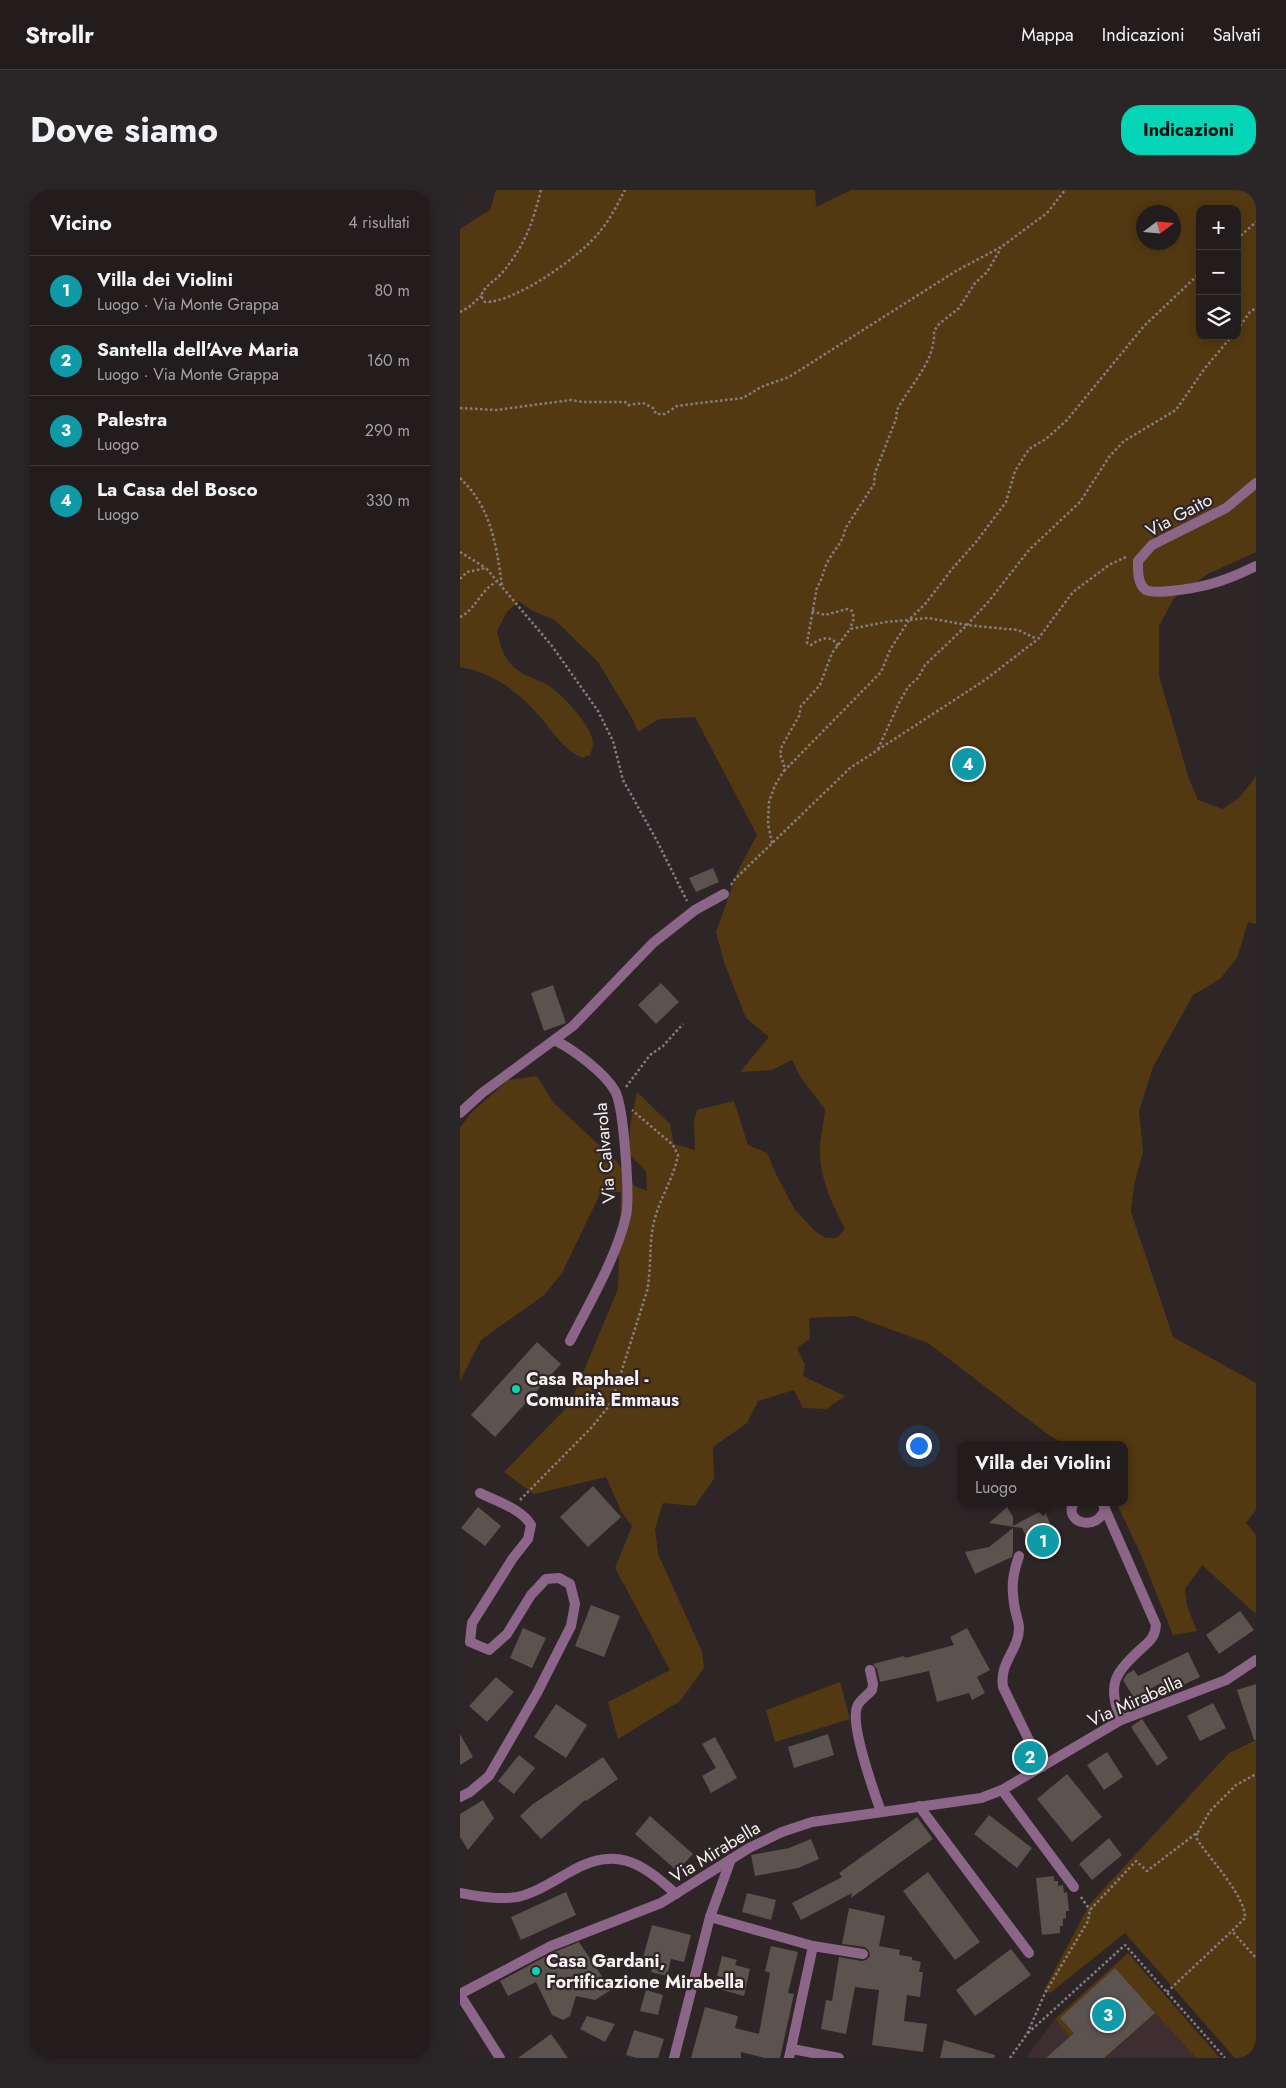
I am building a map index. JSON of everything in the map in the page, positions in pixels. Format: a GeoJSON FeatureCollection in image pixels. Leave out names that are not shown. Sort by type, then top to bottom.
{"type":"FeatureCollection","features":[{"type":"Feature","properties":{"kind":"street","name":"Via Gaito"},"geometry":{"type":"LineString","coordinates":[[1256,482],[1226,508],[1152,545],[1138,561],[1139,580],[1146,589],[1157,592],[1200,588],[1256,566]]}},
{"type":"Feature","properties":{"kind":"street"},"geometry":{"type":"LineString","coordinates":[[460,1113],[482,1093],[573,1026],[653,944],[695,910],[724,894]]}},
{"type":"Feature","properties":{"kind":"street","name":"Via Calvarola"},"geometry":{"type":"LineString","coordinates":[[554,1040],[581,1058],[611,1085],[616,1092],[620,1103],[627,1182],[626,1215],[608,1264],[570,1341]]}},
{"type":"Feature","properties":{"kind":"street"},"geometry":{"type":"LineString","coordinates":[[470,1642],[472,1624],[513,1558],[528,1539],[531,1525],[528,1520],[480,1493]]}},
{"type":"Feature","properties":{"kind":"street"},"geometry":{"type":"LineString","coordinates":[[1073,1506],[1071,1511],[1073,1516],[1082,1523],[1098,1520],[1104,1515],[1104,1506]]}},
{"type":"Feature","properties":{"kind":"street"},"geometry":{"type":"LineString","coordinates":[[1104,1506],[1156,1625],[1155,1633],[1150,1640],[1130,1659],[1116,1680],[1112,1693],[1121,1720]]}},
{"type":"Feature","properties":{"kind":"street"},"geometry":{"type":"LineString","coordinates":[[1019,1556],[1012,1581],[1020,1627],[1001,1677],[1003,1687],[1042,1767]]}},
{"type":"Feature","properties":{"kind":"street"},"geometry":{"type":"LineString","coordinates":[[460,1797],[470,1792],[489,1776],[541,1685],[571,1626],[575,1604],[570,1584],[559,1578],[546,1579],[531,1595],[507,1634],[488,1650],[470,1642]]}},
{"type":"Feature","properties":{"kind":"street"},"geometry":{"type":"LineString","coordinates":[[460,1648],[470,1642]]}},
{"type":"Feature","properties":{"kind":"street","name":"Via Mirabella"},"geometry":{"type":"LineString","coordinates":[[460,1995],[551,1946],[645,1910],[676,1894],[749,1848],[790,1829],[812,1822],[981,1798],[1002,1790],[1121,1720],[1226,1680],[1256,1660]]}},
{"type":"Feature","properties":{"kind":"street"},"geometry":{"type":"LineString","coordinates":[[870,1670],[872,1690],[859,1702],[855,1715],[862,1748],[881,1812]]}},
{"type":"Feature","properties":{"kind":"street"},"geometry":{"type":"LineString","coordinates":[[1002,1790],[1074,1887]]}},
{"type":"Feature","properties":{"kind":"street"},"geometry":{"type":"LineString","coordinates":[[919,1806],[1029,1953]]}},
{"type":"Feature","properties":{"kind":"street"},"geometry":{"type":"LineString","coordinates":[[460,1893],[492,1898],[518,1896],[551,1883],[586,1863],[600,1858],[617,1858],[644,1868],[676,1894]]}},
{"type":"Feature","properties":{"kind":"street"},"geometry":{"type":"LineString","coordinates":[[674,2058],[710,1917],[731,1859]]}},
{"type":"Feature","properties":{"kind":"street"},"geometry":{"type":"LineString","coordinates":[[710,1917],[813,1946],[863,1954]]}},
{"type":"Feature","properties":{"kind":"street"},"geometry":{"type":"LineString","coordinates":[[813,1946],[790,2053],[839,2058]]}},
{"type":"Feature","properties":{"kind":"street"},"geometry":{"type":"LineString","coordinates":[[460,1995],[500,2058]]}},
{"type":"Feature","properties":{"kind":"path"},"geometry":{"type":"LineString","coordinates":[[460,312],[481,296],[484,289],[501,274],[525,241],[532,226],[541,190]]}},
{"type":"Feature","properties":{"kind":"path"},"geometry":{"type":"LineString","coordinates":[[481,296],[485,302],[494,303],[531,286],[576,256],[601,230],[625,190]]}},
{"type":"Feature","properties":{"kind":"path"},"geometry":{"type":"LineString","coordinates":[[460,408],[496,410],[571,400],[584,402],[625,402],[628,406],[643,403],[653,408],[656,414],[664,414],[677,406],[742,398],[761,387],[789,377],[956,271],[1001,247],[1047,213],[1065,190]]}},
{"type":"Feature","properties":{"kind":"path"},"geometry":{"type":"LineString","coordinates":[[1241,235],[1256,222]]}},
{"type":"Feature","properties":{"kind":"path"},"geometry":{"type":"LineString","coordinates":[[838,646],[830,638],[820,639],[811,645],[807,643],[816,587],[822,580],[827,563],[845,536],[846,529],[874,484],[875,473],[896,418],[897,410],[925,366],[935,341],[934,331],[939,324],[959,308],[975,283],[987,272],[1001,247]]}},
{"type":"Feature","properties":{"kind":"path"},"geometry":{"type":"LineString","coordinates":[[772,843],[768,824],[769,802],[775,785],[784,771],[881,672],[890,650],[909,620],[926,603],[1006,502],[1015,471],[1029,449],[1046,439],[1066,420],[1144,326],[1196,278]]}},
{"type":"Feature","properties":{"kind":"path"},"geometry":{"type":"LineString","coordinates":[[1241,324],[1250,312],[1256,308]]}},
{"type":"Feature","properties":{"kind":"path"},"geometry":{"type":"LineString","coordinates":[[877,750],[908,687],[918,678],[925,665],[989,601],[1029,550],[1080,502],[1109,457],[1124,441],[1176,410],[1205,368],[1229,340]]}},
{"type":"Feature","properties":{"kind":"path"},"geometry":{"type":"LineString","coordinates":[[460,478],[469,486],[486,511],[497,548],[502,586]]}},
{"type":"Feature","properties":{"kind":"path"},"geometry":{"type":"LineString","coordinates":[[724,894],[735,879],[850,768],[985,680],[1038,639],[1073,592],[1109,565],[1152,545]]}},
{"type":"Feature","properties":{"kind":"path"},"geometry":{"type":"LineString","coordinates":[[460,552],[486,568],[496,582],[502,586],[558,653],[598,711],[613,741],[623,780],[657,841],[683,894],[695,910]]}},
{"type":"Feature","properties":{"kind":"path"},"geometry":{"type":"LineString","coordinates":[[460,579],[467,572],[486,568]]}},
{"type":"Feature","properties":{"kind":"path"},"geometry":{"type":"LineString","coordinates":[[460,617],[469,611],[487,587],[496,582]]}},
{"type":"Feature","properties":{"kind":"path"},"geometry":{"type":"LineString","coordinates":[[784,771],[780,754],[782,746],[799,716],[801,706],[820,685],[829,660],[850,628],[854,618],[852,611],[847,608],[825,615],[812,611]]}},
{"type":"Feature","properties":{"kind":"path"},"geometry":{"type":"LineString","coordinates":[[850,628],[928,618],[967,625],[1018,630],[1038,639]]}},
{"type":"Feature","properties":{"kind":"path"},"geometry":{"type":"LineString","coordinates":[[616,1092],[625,1088],[650,1055],[663,1046],[683,1024]]}},
{"type":"Feature","properties":{"kind":"path"},"geometry":{"type":"LineString","coordinates":[[512,1510],[591,1428],[609,1406],[620,1378],[647,1291],[650,1277],[649,1258],[656,1216],[678,1155],[673,1145],[641,1120],[627,1105],[620,1103]]}},
{"type":"Feature","properties":{"kind":"path"},"geometry":{"type":"LineString","coordinates":[[1167,1992],[1245,1918],[1246,1911],[1234,1890],[1197,1839],[1198,1832],[1210,1811],[1225,1795],[1256,1774]]}},
{"type":"Feature","properties":{"kind":"path"},"geometry":{"type":"LineString","coordinates":[[1010,2058],[1027,2034],[1045,1993],[1088,1921],[1090,1910],[1136,1861],[1147,1871],[1198,1832]]}},
{"type":"Feature","properties":{"kind":"path"},"geometry":{"type":"LineString","coordinates":[[1074,1887],[1090,1910]]}},
{"type":"Feature","properties":{"kind":"path"},"geometry":{"type":"LineString","coordinates":[[1232,1932],[1256,1958]]}},
{"type":"Feature","properties":{"kind":"path"},"geometry":{"type":"LineString","coordinates":[[1027,2034],[1125,1945],[1225,2058]]}},
{"type":"Feature","properties":{"kind":"shaded area"},"geometry":{"type":"Polygon","coordinates":[[[496,190],[815,190],[816,207],[851,190],[1256,190],[1256,552],[1208,574],[1174,598],[1159,626],[1159,676],[1189,779],[1198,800],[1223,809],[1240,797],[1256,776],[1256,924],[1248,922],[1237,958],[1220,979],[1193,995],[1153,1067],[1139,1111],[1143,1152],[1134,1185],[1131,1212],[1173,1337],[1256,1383],[1256,1510],[1246,1523],[1256,1535],[1256,1614],[1202,1565],[1185,1589],[1187,1606],[1197,1631],[1173,1635],[1141,1555],[1118,1506],[1128,1506],[1128,1441],[1059,1441],[928,1343],[854,1316],[809,1318],[810,1339],[797,1348],[805,1365],[803,1376],[845,1396],[826,1409],[803,1408],[794,1390],[758,1401],[747,1423],[713,1447],[714,1479],[695,1506],[663,1503],[655,1529],[658,1554],[702,1651],[704,1668],[680,1701],[618,1739],[608,1702],[670,1670],[615,1568],[632,1526],[621,1511],[606,1477],[534,1494],[504,1472],[570,1404],[618,1289],[621,1192],[601,1192],[562,1273],[544,1295],[481,1340],[460,1381],[460,1128],[470,1114],[508,1080],[537,1076],[552,1101],[616,1161],[635,1186],[647,1191],[646,1171],[629,1154],[630,1126],[637,1092],[670,1124],[674,1144],[695,1150],[694,1120],[697,1110],[734,1101],[748,1145],[767,1153],[795,1210],[816,1232],[826,1238],[837,1238],[845,1229],[828,1193],[821,1165],[820,1144],[825,1109],[801,1078],[792,1060],[772,1070],[740,1072],[769,1037],[746,1018],[724,962],[716,932],[737,873],[757,835],[695,717],[659,719],[638,732],[633,720],[598,662],[555,620],[531,610],[519,601],[507,612],[497,631],[503,652],[513,667],[552,688],[582,719],[592,737],[593,745],[590,755],[583,758],[570,751],[560,742],[534,710],[506,685],[484,674],[460,667],[460,229],[490,210],[496,190]]]}},
{"type":"Feature","properties":{"kind":"shaded area"},"geometry":{"type":"Polygon","coordinates":[[[840,1682],[850,1719],[775,1742],[766,1710],[840,1682]]]}},
{"type":"Feature","properties":{"kind":"shaded area"},"geometry":{"type":"Polygon","coordinates":[[[1256,1740],[1256,2058],[1235,2058],[1125,1933],[1050,1993],[1044,1990],[1089,1905],[1229,1753],[1256,1740]]]}},
{"type":"Feature","properties":{"kind":"shaded area"},"geometry":{"type":"Polygon","coordinates":[[[1128,1953],[1220,2058],[1196,2058],[1155,2013],[1105,2058],[1087,2058],[1055,2019],[1128,1953]]]}},
{"type":"Feature","properties":{"kind":"shaded area"},"geometry":{"type":"Polygon","coordinates":[[[1155,2013],[1196,2058],[1105,2058],[1155,2013]]]}},
{"type":"Feature","properties":{"kind":"shaded area"},"geometry":{"type":"Polygon","coordinates":[[[1055,2019],[1087,2058],[1026,2058],[1055,2019]]]}},
{"type":"Feature","properties":{"kind":"building"},"geometry":{"type":"Polygon","coordinates":[[[982,753],[985,767],[955,775],[951,760],[982,753]]]}},
{"type":"Feature","properties":{"kind":"building"},"geometry":{"type":"Polygon","coordinates":[[[713,868],[719,882],[696,892],[689,878],[713,868]]]}},
{"type":"Feature","properties":{"kind":"building"},"geometry":{"type":"Polygon","coordinates":[[[661,983],[679,1002],[656,1024],[638,1005],[661,983]]]}},
{"type":"Feature","properties":{"kind":"building"},"geometry":{"type":"Polygon","coordinates":[[[553,985],[566,1023],[544,1031],[531,993],[553,985]]]}},
{"type":"Feature","properties":{"kind":"building","name":"Casa Raphael - Comunità Emmaus"},"geometry":{"type":"Polygon","coordinates":[[[537,1342],[561,1364],[495,1437],[471,1415],[537,1342]]]}},
{"type":"Feature","properties":{"kind":"building"},"geometry":{"type":"Polygon","coordinates":[[[593,1486],[621,1517],[588,1547],[560,1517],[593,1486]]]}},
{"type":"Feature","properties":{"kind":"building"},"geometry":{"type":"Polygon","coordinates":[[[478,1507],[501,1526],[485,1546],[461,1528],[478,1507]]]}},
{"type":"Feature","properties":{"kind":"building"},"geometry":{"type":"Polygon","coordinates":[[[1007,1507],[1013,1517],[1013,1526],[1044,1509],[1060,1547],[1038,1559],[1022,1528],[989,1523],[1007,1507]]]}},
{"type":"Feature","properties":{"kind":"building"},"geometry":{"type":"Polygon","coordinates":[[[1013,1528],[1012,1557],[975,1574],[965,1552],[989,1547],[1013,1528]]]}},
{"type":"Feature","properties":{"kind":"building"},"geometry":{"type":"Polygon","coordinates":[[[591,1605],[620,1616],[604,1657],[575,1646],[591,1605]]]}},
{"type":"Feature","properties":{"kind":"building"},"geometry":{"type":"Polygon","coordinates":[[[1240,1611],[1254,1630],[1219,1654],[1206,1635],[1240,1611]]]}},
{"type":"Feature","properties":{"kind":"building"},"geometry":{"type":"Polygon","coordinates":[[[523,1628],[546,1638],[532,1668],[510,1658],[523,1628]]]}},
{"type":"Feature","properties":{"kind":"building"},"geometry":{"type":"Polygon","coordinates":[[[967,1628],[990,1670],[977,1677],[985,1693],[972,1700],[969,1693],[937,1702],[929,1671],[880,1682],[877,1669],[873,1664],[954,1645],[950,1637],[967,1628]]]}},
{"type":"Feature","properties":{"kind":"building"},"geometry":{"type":"Polygon","coordinates":[[[1188,1652],[1200,1677],[1166,1693],[1161,1683],[1134,1698],[1123,1680],[1127,1674],[1134,1670],[1138,1676],[1188,1652]]]}},
{"type":"Feature","properties":{"kind":"building"},"geometry":{"type":"Polygon","coordinates":[[[496,1677],[514,1692],[487,1722],[469,1706],[496,1677]]]}},
{"type":"Feature","properties":{"kind":"building"},"geometry":{"type":"Polygon","coordinates":[[[1256,1684],[1256,1740],[1254,1740],[1237,1690],[1256,1684]]]}},
{"type":"Feature","properties":{"kind":"building"},"geometry":{"type":"Polygon","coordinates":[[[1213,1703],[1226,1728],[1200,1741],[1187,1716],[1213,1703]]]}},
{"type":"Feature","properties":{"kind":"building"},"geometry":{"type":"Polygon","coordinates":[[[556,1704],[587,1725],[566,1758],[534,1737],[556,1704]]]}},
{"type":"Feature","properties":{"kind":"building"},"geometry":{"type":"Polygon","coordinates":[[[1142,1719],[1168,1758],[1157,1766],[1131,1727],[1142,1719]]]}},
{"type":"Feature","properties":{"kind":"building"},"geometry":{"type":"Polygon","coordinates":[[[460,1734],[473,1757],[460,1765],[460,1734]]]}},
{"type":"Feature","properties":{"kind":"building"},"geometry":{"type":"Polygon","coordinates":[[[828,1734],[834,1755],[794,1768],[788,1747],[828,1734]]]}},
{"type":"Feature","properties":{"kind":"building"},"geometry":{"type":"Polygon","coordinates":[[[715,1737],[737,1778],[711,1793],[702,1776],[716,1768],[702,1744],[715,1737]]]}},
{"type":"Feature","properties":{"kind":"building"},"geometry":{"type":"Polygon","coordinates":[[[1107,1752],[1123,1777],[1104,1790],[1087,1765],[1107,1752]]]}},
{"type":"Feature","properties":{"kind":"building"},"geometry":{"type":"Polygon","coordinates":[[[519,1755],[535,1768],[514,1794],[498,1781],[519,1755]]]}},
{"type":"Feature","properties":{"kind":"building"},"geometry":{"type":"Polygon","coordinates":[[[603,1757],[618,1779],[585,1800],[541,1839],[520,1816],[533,1804],[603,1757]]]}},
{"type":"Feature","properties":{"kind":"building"},"geometry":{"type":"Polygon","coordinates":[[[1067,1774],[1102,1817],[1072,1842],[1037,1799],[1067,1774]]]}},
{"type":"Feature","properties":{"kind":"building"},"geometry":{"type":"Polygon","coordinates":[[[483,1800],[494,1818],[468,1850],[460,1837],[460,1814],[483,1800]]]}},
{"type":"Feature","properties":{"kind":"building"},"geometry":{"type":"Polygon","coordinates":[[[989,1815],[1032,1848],[1017,1868],[974,1834],[989,1815]]]}},
{"type":"Feature","properties":{"kind":"building"},"geometry":{"type":"Polygon","coordinates":[[[650,1816],[693,1854],[677,1871],[635,1834],[650,1816]]]}},
{"type":"Feature","properties":{"kind":"building"},"geometry":{"type":"Polygon","coordinates":[[[917,1817],[933,1839],[851,1898],[852,1893],[801,1920],[792,1903],[842,1877],[839,1873],[917,1817]]]}},
{"type":"Feature","properties":{"kind":"building"},"geometry":{"type":"Polygon","coordinates":[[[1109,1838],[1122,1855],[1092,1880],[1079,1864],[1109,1838]]]}},
{"type":"Feature","properties":{"kind":"building"},"geometry":{"type":"Polygon","coordinates":[[[811,1839],[819,1859],[798,1868],[755,1876],[751,1855],[789,1848],[811,1839]]]}},
{"type":"Feature","properties":{"kind":"building"},"geometry":{"type":"Polygon","coordinates":[[[928,1872],[980,1942],[955,1960],[903,1891],[928,1872]]]}},
{"type":"Feature","properties":{"kind":"building"},"geometry":{"type":"Polygon","coordinates":[[[1054,1876],[1054,1881],[1058,1881],[1058,1886],[1063,1885],[1064,1893],[1067,1892],[1069,1911],[1066,1911],[1063,1926],[1060,1926],[1060,1933],[1042,1935],[1036,1878],[1054,1876]]]}},
{"type":"Feature","properties":{"kind":"building"},"geometry":{"type":"Polygon","coordinates":[[[566,1892],[576,1915],[521,1940],[511,1917],[566,1892]]]}},
{"type":"Feature","properties":{"kind":"building"},"geometry":{"type":"Polygon","coordinates":[[[747,1893],[776,1900],[771,1920],[742,1912],[747,1893]]]}},
{"type":"Feature","properties":{"kind":"building"},"geometry":{"type":"Polygon","coordinates":[[[849,1908],[885,1916],[879,1946],[900,1950],[899,1955],[912,1957],[912,1960],[921,1962],[919,1972],[923,1972],[920,1997],[907,1995],[904,2021],[927,2024],[923,2052],[872,2045],[879,1990],[855,1987],[846,2034],[821,2029],[826,2000],[832,2001],[839,1957],[862,1961],[870,1956],[869,1951],[865,1947],[842,1944],[849,1908]]]}},
{"type":"Feature","properties":{"kind":"building"},"geometry":{"type":"Polygon","coordinates":[[[652,1925],[691,1935],[684,1962],[671,1959],[667,1976],[651,1972],[653,1966],[642,1961],[652,1925]]]}},
{"type":"Feature","properties":{"kind":"building"},"geometry":{"type":"Polygon","coordinates":[[[579,1942],[611,1990],[595,2000],[576,1996],[570,2016],[563,2020],[552,2015],[536,1982],[508,1996],[500,1981],[554,1952],[579,1942]]]}},
{"type":"Feature","properties":{"kind":"building"},"geometry":{"type":"Polygon","coordinates":[[[771,1946],[798,1952],[788,1993],[794,1994],[780,2058],[765,2058],[741,2052],[741,2058],[691,2058],[705,2007],[738,2016],[735,2028],[759,2034],[770,1973],[765,1971],[771,1946]]]}},
{"type":"Feature","properties":{"kind":"building"},"geometry":{"type":"Polygon","coordinates":[[[1011,1949],[1031,1975],[975,2016],[956,1990],[1011,1949]]]}},
{"type":"Feature","properties":{"kind":"building"},"geometry":{"type":"Polygon","coordinates":[[[722,1956],[737,1960],[735,1965],[750,1969],[744,1996],[722,1990],[725,1978],[717,1976],[722,1956]]]}},
{"type":"Feature","properties":{"kind":"building"},"geometry":{"type":"Polygon","coordinates":[[[1115,1968],[1155,2013],[1104,2058],[1046,2058],[1074,2033],[1060,2018],[1115,1968]]]}},
{"type":"Feature","properties":{"kind":"building"},"geometry":{"type":"Polygon","coordinates":[[[646,1990],[663,1995],[658,2015],[640,2011],[646,1990]]]}},
{"type":"Feature","properties":{"kind":"building"},"geometry":{"type":"Polygon","coordinates":[[[587,2016],[615,2024],[605,2042],[580,2029],[587,2016]]]}},
{"type":"Feature","properties":{"kind":"building"},"geometry":{"type":"Polygon","coordinates":[[[634,2030],[664,2039],[658,2058],[637,2058],[626,2055],[634,2030]]]}},
{"type":"Feature","properties":{"kind":"building"},"geometry":{"type":"Polygon","coordinates":[[[551,2034],[568,2058],[518,2058],[551,2034]]]}},
{"type":"Feature","properties":{"kind":"building"},"geometry":{"type":"Polygon","coordinates":[[[944,2040],[995,2055],[994,2058],[940,2058],[944,2040]]]}},
{"type":"Feature","properties":{"kind":"place","name":"La Casa del Bosco"},"geometry":{"type":"Point","coordinates":[968,764]}},
{"type":"Feature","properties":{"kind":"place","name":"Casa Raphael - Comunità Emmaus"},"geometry":{"type":"Point","coordinates":[516,1389]}},
{"type":"Feature","properties":{"kind":"place","name":"Villa dei Violini"},"geometry":{"type":"Point","coordinates":[1043,1541]}},
{"type":"Feature","properties":{"kind":"place","name":"Santella dell'Ave Maria"},"geometry":{"type":"Point","coordinates":[1030,1757]}},
{"type":"Feature","properties":{"kind":"place","name":"Casa Gardani, Fortificazione Mirabella"},"geometry":{"type":"Point","coordinates":[536,1971]}},
{"type":"Feature","properties":{"kind":"place","name":"Palestra"},"geometry":{"type":"Point","coordinates":[1108,2015]}}]}
